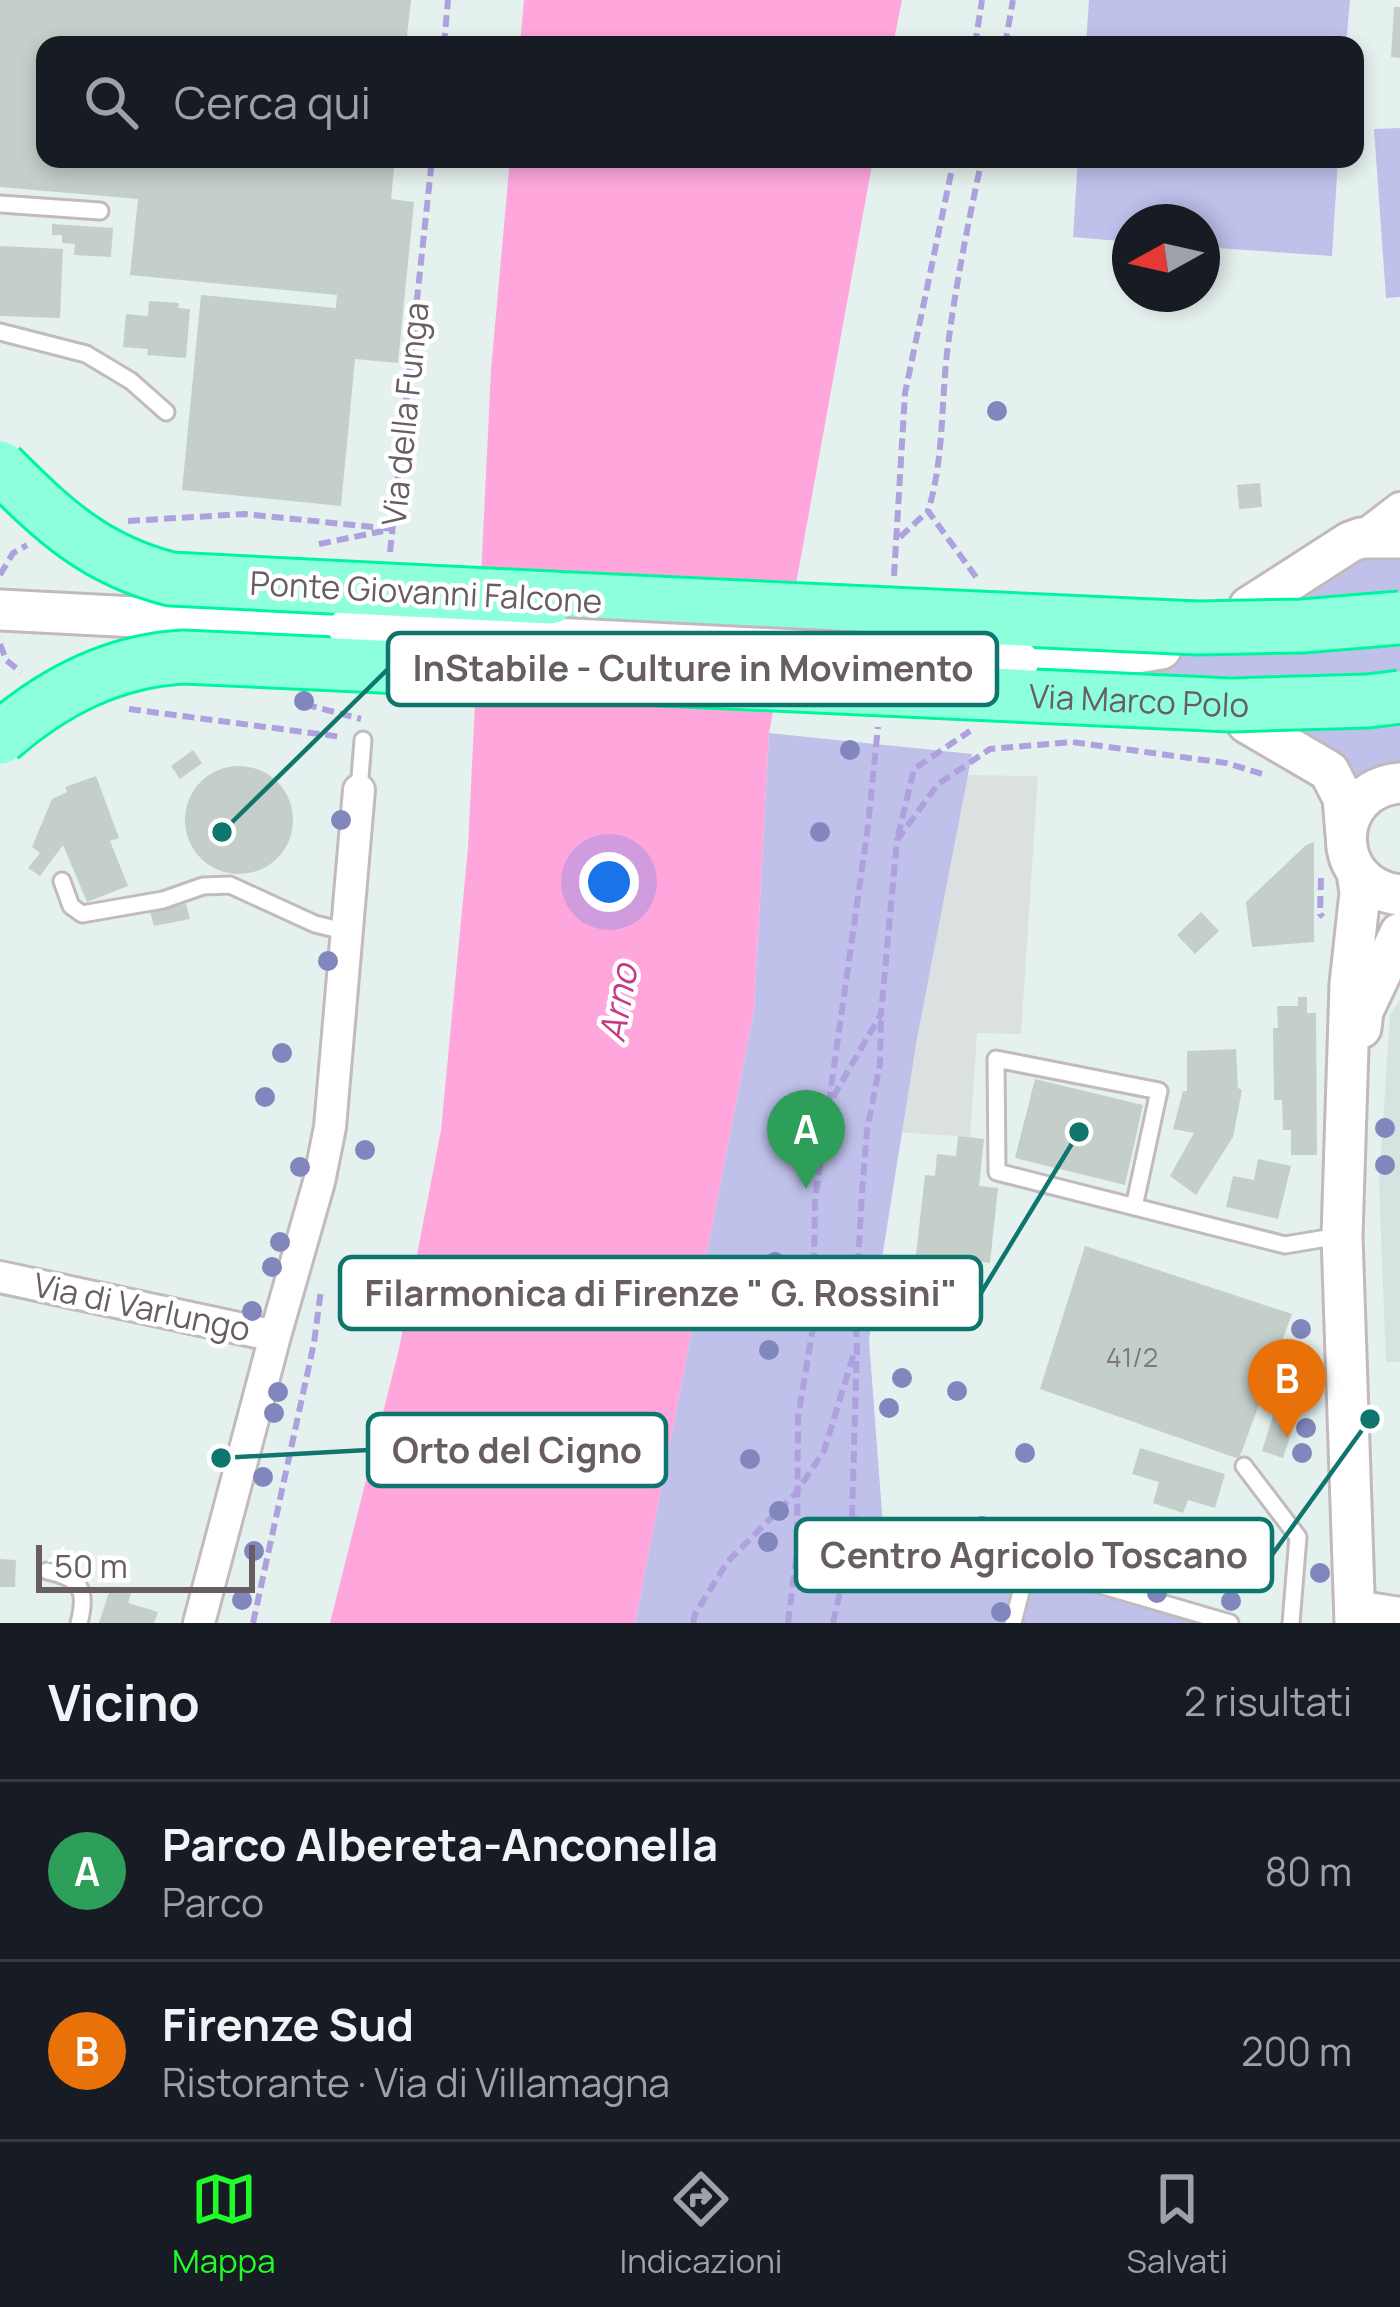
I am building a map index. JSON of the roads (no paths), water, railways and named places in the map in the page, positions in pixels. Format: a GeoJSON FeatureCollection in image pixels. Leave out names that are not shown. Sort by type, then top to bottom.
{"type":"FeatureCollection","features":[{"type":"Feature","properties":{"kind":"highway","name":"Ponte Giovanni Falcone"},"geometry":{"type":"LineString","coordinates":[[0,466],[84,543],[127,565],[171,579],[891,604],[1198,628],[1400,618]]}},
{"type":"Feature","properties":{"kind":"highway","name":"Via Marco Polo"},"geometry":{"type":"LineString","coordinates":[[0,738],[38,707],[70,689],[106,672],[163,658],[279,661],[880,700],[1231,705],[1400,697]]}},
{"type":"Feature","properties":{"kind":"street"},"geometry":{"type":"LineString","coordinates":[[1250,607],[1340,548],[1381,538],[1400,508]]}},
{"type":"Feature","properties":{"kind":"street"},"geometry":{"type":"LineString","coordinates":[[0,610],[1019,661],[1122,677],[1158,668]]}},
{"type":"Feature","properties":{"kind":"street"},"geometry":{"type":"LineString","coordinates":[[1247,723],[1329,771],[1343,798],[1360,893],[1350,984],[1342,1236],[1355,1615],[1400,1613]]}},
{"type":"Feature","properties":{"kind":"street"},"geometry":{"type":"LineString","coordinates":[[1397,781],[1373,791],[1350,819],[1351,855],[1370,885],[1400,895]]}},
{"type":"Feature","properties":{"kind":"street"},"geometry":{"type":"LineString","coordinates":[[275,1336],[330,1127],[359,790]]}},
{"type":"Feature","properties":{"kind":"street"},"geometry":{"type":"LineString","coordinates":[[1346,1122],[1363,1011],[1400,933]]}},
{"type":"Feature","properties":{"kind":"street","name":"Via di Varlungo"},"geometry":{"type":"LineString","coordinates":[[0,1276],[275,1336],[199,1623]]}},
{"type":"Feature","properties":{"kind":"lane"},"geometry":{"type":"LineString","coordinates":[[0,204],[100,211]]}},
{"type":"Feature","properties":{"kind":"lane"},"geometry":{"type":"LineString","coordinates":[[0,332],[86,354],[131,381],[166,412]]}},
{"type":"Feature","properties":{"kind":"lane"},"geometry":{"type":"LineString","coordinates":[[359,790],[363,740]]}},
{"type":"Feature","properties":{"kind":"lane"},"geometry":{"type":"LineString","coordinates":[[62,881],[70,906],[82,914],[164,900],[203,886],[230,885],[315,924],[348,932]]}},
{"type":"Feature","properties":{"kind":"lane"},"geometry":{"type":"LineString","coordinates":[[1134,1207],[1159,1091],[996,1059],[997,1172],[1134,1207],[1285,1244],[1342,1236]]}},
{"type":"Feature","properties":{"kind":"lane"},"geometry":{"type":"LineString","coordinates":[[1244,1466],[1298,1537],[1291,1623]]}},
{"type":"Feature","properties":{"kind":"lane"},"geometry":{"type":"LineString","coordinates":[[1013,1623],[1028,1564],[1230,1623]]}},
{"type":"Feature","properties":{"kind":"lane"},"geometry":{"type":"LineString","coordinates":[[47,1571],[74,1580],[82,1592],[79,1623]]}},
{"type":"Feature","properties":{"kind":"water"},"geometry":{"type":"Polygon","coordinates":[[[524,0],[902,0],[895,36],[521,36],[524,0]]]}},
{"type":"Feature","properties":{"kind":"water","name":"Arno"},"geometry":{"type":"Polygon","coordinates":[[[509,168],[871,168],[769,733],[754,1010],[635,1623],[330,1623],[399,1349],[441,1130],[468,848],[491,370],[509,168]]]}},
{"type":"Feature","properties":{"kind":"place","name":"InStabile - Culture in Movimento"},"geometry":{"type":"Point","coordinates":[222,832]}},
{"type":"Feature","properties":{"kind":"place","name":"Filarmonica di Firenze \" G. Rossini\""},"geometry":{"type":"Point","coordinates":[1079,1132]}},
{"type":"Feature","properties":{"kind":"place","name":"Parco Albereta-Anconella"},"geometry":{"type":"Point","coordinates":[806,1189]}},
{"type":"Feature","properties":{"kind":"place","name":"Centro Agricolo Toscano"},"geometry":{"type":"Point","coordinates":[1370,1419]}},
{"type":"Feature","properties":{"kind":"place","name":"Firenze Sud"},"geometry":{"type":"Point","coordinates":[1287,1438]}},
{"type":"Feature","properties":{"kind":"place","name":"Orto del Cigno"},"geometry":{"type":"Point","coordinates":[221,1458]}}]}
